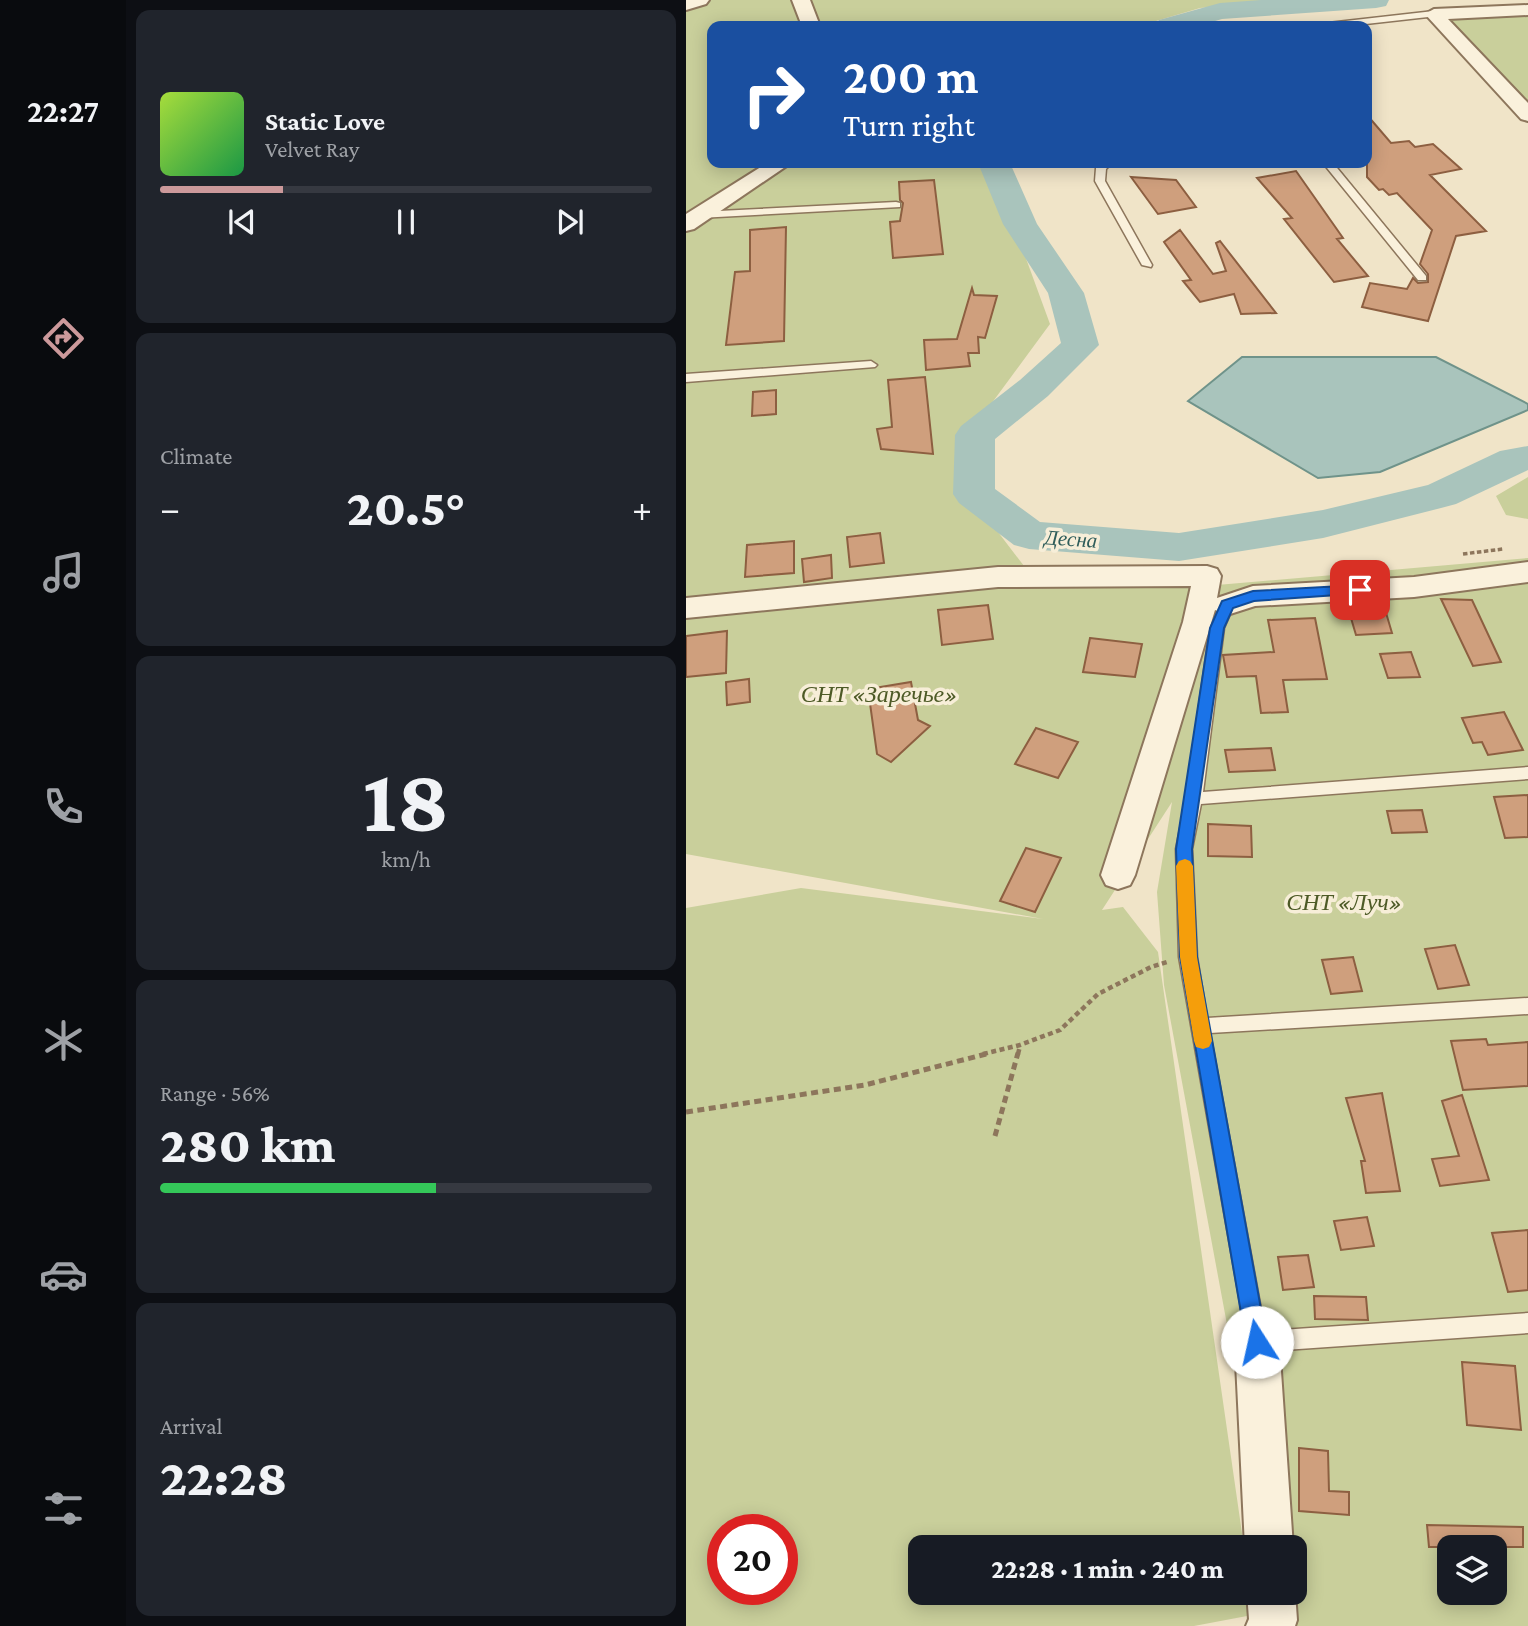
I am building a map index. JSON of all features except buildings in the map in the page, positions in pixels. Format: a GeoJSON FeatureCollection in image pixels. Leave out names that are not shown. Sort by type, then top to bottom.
{"type":"FeatureCollection","features":[{"type":"Feature","properties":{"kind":"street"},"geometry":{"type":"LineString","coordinates":[[686,5],[700,0]]}},
{"type":"Feature","properties":{"kind":"street"},"geometry":{"type":"LineString","coordinates":[[802,0],[809,21]]}},
{"type":"Feature","properties":{"kind":"street"},"geometry":{"type":"LineString","coordinates":[[1434,14],[1528,10]]}},
{"type":"Feature","properties":{"kind":"street"},"geometry":{"type":"LineString","coordinates":[[1434,14],[1528,115]]}},
{"type":"Feature","properties":{"kind":"street"},"geometry":{"type":"LineString","coordinates":[[693,219],[773,168]]}},
{"type":"Feature","properties":{"kind":"street"},"geometry":{"type":"LineString","coordinates":[[1227,605],[1253,596],[1414,587],[1528,572]]}},
{"type":"Feature","properties":{"kind":"street"},"geometry":{"type":"LineString","coordinates":[[686,608],[998,577],[1207,576],[1198,622],[1118,875]]}},
{"type":"Feature","properties":{"kind":"street"},"geometry":{"type":"LineString","coordinates":[[1257,1342],[1268,1535]]}},
{"type":"Feature","properties":{"kind":"street"},"geometry":{"type":"LineString","coordinates":[[1270,1626],[1273,1620],[1272,1605]]}},
{"type":"Feature","properties":{"kind":"lane"},"geometry":{"type":"LineString","coordinates":[[1372,21],[1434,14]]}},
{"type":"Feature","properties":{"kind":"lane"},"geometry":{"type":"LineString","coordinates":[[1101,168],[1100,181],[1147,265]]}},
{"type":"Feature","properties":{"kind":"lane"},"geometry":{"type":"LineString","coordinates":[[1332,168],[1422,278]]}},
{"type":"Feature","properties":{"kind":"lane"},"geometry":{"type":"LineString","coordinates":[[693,219],[896,205]]}},
{"type":"Feature","properties":{"kind":"lane"},"geometry":{"type":"LineString","coordinates":[[686,378],[871,365]]}},
{"type":"Feature","properties":{"kind":"lane"},"geometry":{"type":"LineString","coordinates":[[1227,605],[1217,628],[1194,799],[1184,849],[1188,957],[1257,1342],[1528,1323]]}},
{"type":"Feature","properties":{"kind":"lane"},"geometry":{"type":"LineString","coordinates":[[1194,799],[1528,773]]}},
{"type":"Feature","properties":{"kind":"lane"},"geometry":{"type":"LineString","coordinates":[[1200,1026],[1528,1006]]}},
{"type":"Feature","properties":{"kind":"path"},"geometry":{"type":"LineString","coordinates":[[686,1112],[865,1086],[1020,1045],[1060,1030],[1098,994],[1151,967],[1188,957]]}},
{"type":"Feature","properties":{"kind":"path"},"geometry":{"type":"LineString","coordinates":[[995,1136],[1020,1045]]}},
{"type":"Feature","properties":{"kind":"green space"},"geometry":{"type":"Polygon","coordinates":[[[686,0],[1291,0],[1200,8],[1156,21],[707,21],[707,168],[758,168],[686,217],[686,0]]]}},
{"type":"Feature","properties":{"kind":"green space"},"geometry":{"type":"Polygon","coordinates":[[[1528,9],[1528,102],[1439,12],[1528,9]]]}},
{"type":"Feature","properties":{"kind":"green space"},"geometry":{"type":"Polygon","coordinates":[[[768,168],[993,168],[1050,324],[969,434],[969,494],[1024,566],[1213,569],[1217,585],[1528,558],[1528,1626],[1246,1626],[1247,1616],[1194,1626],[686,1626],[686,908],[801,888],[1043,919],[686,854],[686,223],[768,168]],[[1172,802],[1102,910],[1123,907],[1158,952],[1242,1535],[908,1535],[908,1605],[1307,1605],[1307,1535],[1262,1535],[1264,1524],[1164,985],[1157,892],[1172,802]]]}},
{"type":"Feature","properties":{"kind":"green space"},"geometry":{"type":"Polygon","coordinates":[[[1528,477],[1528,519],[1506,515],[1496,496],[1528,477]]]}},
{"type":"Feature","properties":{"kind":"water"},"geometry":{"type":"Polygon","coordinates":[[[1242,357],[1436,357],[1528,404],[1528,410],[1380,472],[1318,478],[1188,401],[1242,357]]]}},
{"type":"Feature","properties":{"kind":"waterway","name":"Десна"},"geometry":{"type":"LineString","coordinates":[[1186,21],[1220,11],[1376,0]]}},
{"type":"Feature","properties":{"kind":"waterway","name":"Десна"},"geometry":{"type":"LineString","coordinates":[[996,168],[1020,224],[1066,293],[1080,345],[1034,388],[975,435],[974,494],[1029,535],[1179,547],[1323,524],[1441,495],[1514,460],[1528,458]]}},
{"type":"Feature","properties":{"kind":"slow traffic"},"geometry":{"type":"LineString","coordinates":[[1185,866],[1188,957],[1203,1041]]}},
{"type":"Feature","properties":{"kind":"route"},"geometry":{"type":"LineString","coordinates":[[1257,1342],[1188,957],[1184,849],[1194,799],[1217,628],[1227,605],[1253,596],[1360,590]]}},
{"type":"Feature","properties":{"kind":"park label","name":"СНТ «Заречье»"},"geometry":{"type":"Point","coordinates":[879,693]}},
{"type":"Feature","properties":{"kind":"park label","name":"СНТ «Луч»"},"geometry":{"type":"Point","coordinates":[1344,901]}}]}
